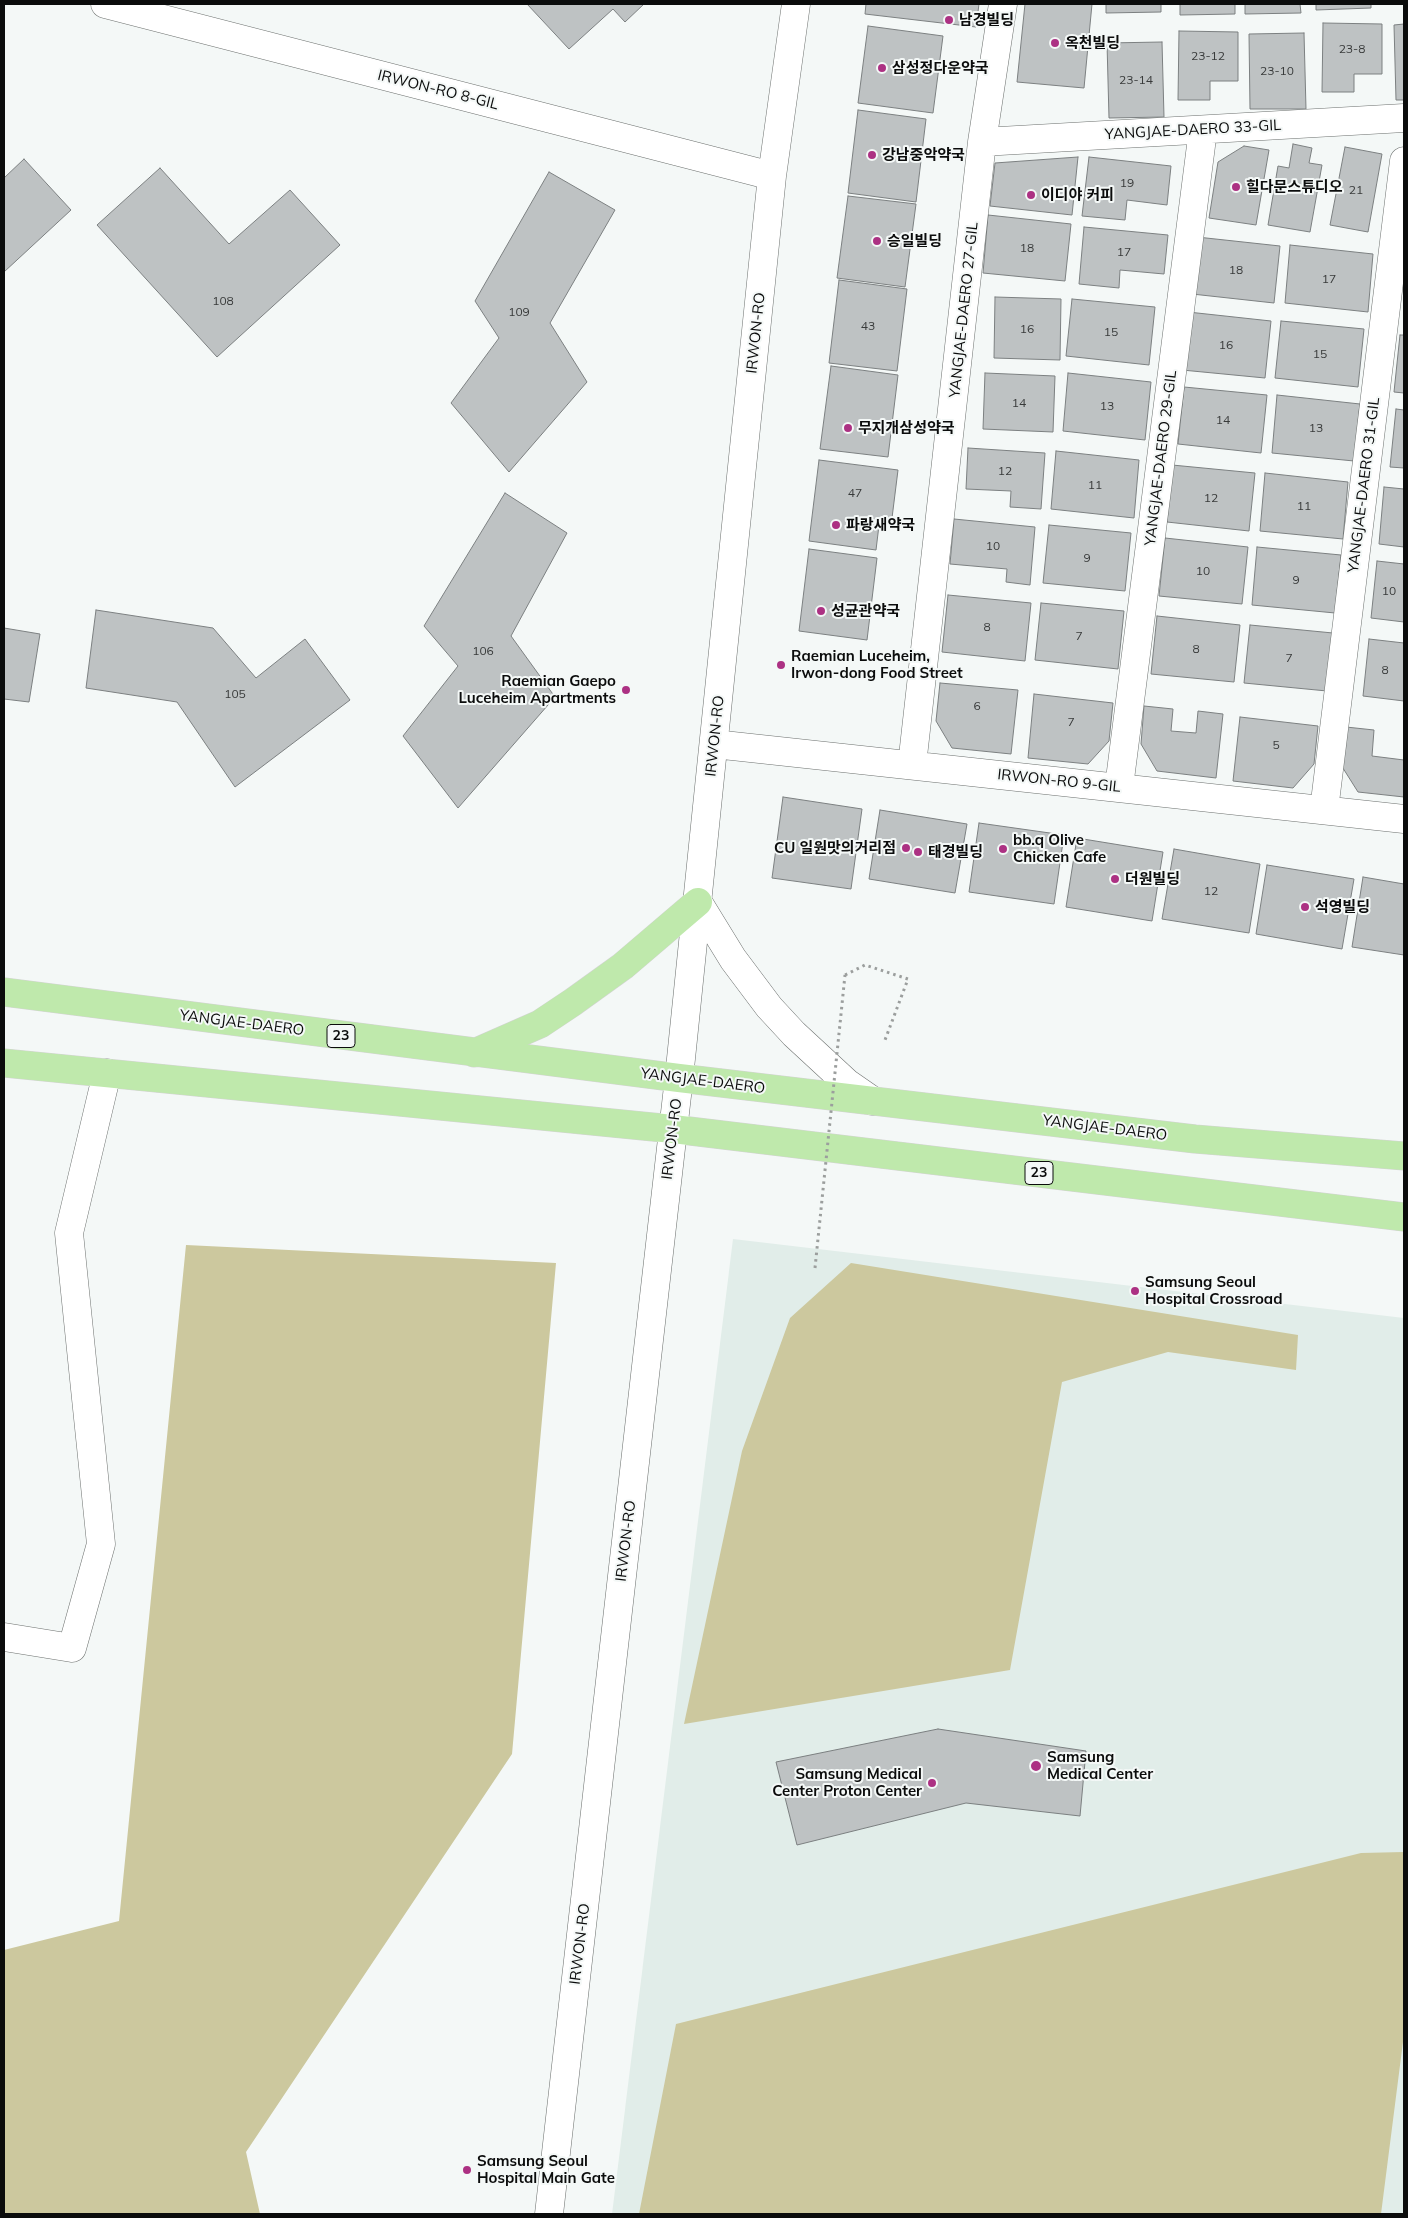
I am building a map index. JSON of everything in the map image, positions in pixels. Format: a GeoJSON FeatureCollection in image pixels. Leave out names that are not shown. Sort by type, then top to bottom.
{"type":"FeatureCollection","features":[{"type":"Feature","properties":{"kind":"main road"},"geometry":{"type":"LineString","coordinates":[[474,1053],[540,1024],[573,1002],[623,966],[698,902]]}},
{"type":"Feature","properties":{"kind":"main road","name":"YANGJAE-DAERO"},"geometry":{"type":"LineString","coordinates":[[4,992],[474,1053],[1195,1139],[1404,1156]]}},
{"type":"Feature","properties":{"kind":"main road","name":"23"},"geometry":{"type":"LineString","coordinates":[[4,1063],[673,1129],[1404,1217]]}},
{"type":"Feature","properties":{"kind":"street","name":"IRWON-RO 8-GIL"},"geometry":{"type":"LineString","coordinates":[[105,4],[772,176]]}},
{"type":"Feature","properties":{"kind":"street","name":"IRWON-RO"},"geometry":{"type":"LineString","coordinates":[[549,2214],[679,1078],[772,176],[796,4]]}},
{"type":"Feature","properties":{"kind":"street","name":"YANGJAE-DAERO 27-GIL"},"geometry":{"type":"LineString","coordinates":[[912,765],[982,142],[1003,4]]}},
{"type":"Feature","properties":{"kind":"street","name":"YANGJAE-DAERO 33-GIL"},"geometry":{"type":"LineString","coordinates":[[982,142],[1404,118]]}},
{"type":"Feature","properties":{"kind":"street","name":"YANGJAE-DAERO 29-GIL"},"geometry":{"type":"LineString","coordinates":[[1118,787],[1203,130]]}},
{"type":"Feature","properties":{"kind":"street","name":"YANGJAE-DAERO 31-GIL"},"geometry":{"type":"LineString","coordinates":[[1324,810],[1404,160]]}},
{"type":"Feature","properties":{"kind":"street","name":"IRWON-RO 9-GIL"},"geometry":{"type":"LineString","coordinates":[[714,744],[1404,819]]}},
{"type":"Feature","properties":{"kind":"street"},"geometry":{"type":"LineString","coordinates":[[698,902],[733,960],[769,1007],[794,1034],[847,1084],[873,1101]]}},
{"type":"Feature","properties":{"kind":"street"},"geometry":{"type":"LineString","coordinates":[[4,1637],[72,1648],[100,1544],[69,1233],[107,1073]]}},
{"type":"Feature","properties":{"kind":"path"},"geometry":{"type":"LineString","coordinates":[[815,1268],[845,975],[866,965],[908,979],[885,1040]]}},
{"type":"Feature","properties":{"kind":"shaded area","name":"Samsung Medical Center"},"geometry":{"type":"Polygon","coordinates":[[[733,1239],[1404,1318],[1404,2214],[612,2214],[733,1239]]]}},
{"type":"Feature","properties":{"kind":"shaded area"},"geometry":{"type":"Polygon","coordinates":[[[186,1245],[556,1263],[512,1754],[246,2152],[260,2214],[4,2214],[4,1950],[119,1921],[186,1245]]]}},
{"type":"Feature","properties":{"kind":"shaded area"},"geometry":{"type":"Polygon","coordinates":[[[851,1263],[1298,1335],[1296,1370],[1168,1352],[1062,1382],[1010,1670],[684,1724],[742,1451],[790,1318],[851,1263]]]}},
{"type":"Feature","properties":{"kind":"shaded area"},"geometry":{"type":"Polygon","coordinates":[[[1404,1852],[1404,2034],[1381,2214],[639,2214],[676,2024],[1361,1853],[1404,1852]]]}},
{"type":"Feature","properties":{"kind":"building"},"geometry":{"type":"Polygon","coordinates":[[[527,4],[644,4],[625,22],[613,9],[569,49],[527,4]]]}},
{"type":"Feature","properties":{"kind":"building","name":"남경빌딩"},"geometry":{"type":"Polygon","coordinates":[[[866,4],[979,4],[976,27],[865,14],[866,4]]]}},
{"type":"Feature","properties":{"kind":"building","name":"옥천빌딩"},"geometry":{"type":"Polygon","coordinates":[[[1025,4],[1092,4],[1084,88],[1017,82],[1025,4]]]}},
{"type":"Feature","properties":{"kind":"building"},"geometry":{"type":"Polygon","coordinates":[[[1106,4],[1161,4],[1161,12],[1106,13],[1106,4]]]}},
{"type":"Feature","properties":{"kind":"building"},"geometry":{"type":"Polygon","coordinates":[[[1180,4],[1235,4],[1235,14],[1180,15],[1180,4]]]}},
{"type":"Feature","properties":{"kind":"building"},"geometry":{"type":"Polygon","coordinates":[[[1245,4],[1300,4],[1301,13],[1245,14],[1245,4]]]}},
{"type":"Feature","properties":{"kind":"building"},"geometry":{"type":"Polygon","coordinates":[[[1316,4],[1371,4],[1371,8],[1316,10],[1316,4]]]}},
{"type":"Feature","properties":{"kind":"building"},"geometry":{"type":"Polygon","coordinates":[[[1323,23],[1382,24],[1382,74],[1354,74],[1354,92],[1322,92],[1323,23]]]}},
{"type":"Feature","properties":{"kind":"building"},"geometry":{"type":"Polygon","coordinates":[[[1404,24],[1404,100],[1396,100],[1394,25],[1404,24]]]}},
{"type":"Feature","properties":{"kind":"building"},"geometry":{"type":"Polygon","coordinates":[[[868,26],[943,36],[933,113],[858,103],[868,26]]]}},
{"type":"Feature","properties":{"kind":"building"},"geometry":{"type":"Polygon","coordinates":[[[1179,31],[1238,32],[1238,81],[1210,81],[1210,100],[1178,100],[1179,31]]]}},
{"type":"Feature","properties":{"kind":"building"},"geometry":{"type":"Polygon","coordinates":[[[1304,33],[1306,109],[1250,109],[1249,34],[1304,33]]]}},
{"type":"Feature","properties":{"kind":"building"},"geometry":{"type":"Polygon","coordinates":[[[1162,42],[1164,117],[1109,118],[1107,43],[1162,42]]]}},
{"type":"Feature","properties":{"kind":"building"},"geometry":{"type":"Polygon","coordinates":[[[858,110],[926,119],[916,202],[848,193],[858,110]]]}},
{"type":"Feature","properties":{"kind":"building"},"geometry":{"type":"Polygon","coordinates":[[[1293,144],[1312,148],[1309,163],[1322,165],[1310,232],[1268,225],[1278,166],[1289,168],[1293,144]]]}},
{"type":"Feature","properties":{"kind":"building"},"geometry":{"type":"Polygon","coordinates":[[[1244,146],[1269,150],[1256,225],[1209,218],[1218,162],[1244,146]]]}},
{"type":"Feature","properties":{"kind":"building"},"geometry":{"type":"Polygon","coordinates":[[[1345,147],[1382,154],[1368,232],[1330,225],[1345,147]]]}},
{"type":"Feature","properties":{"kind":"building"},"geometry":{"type":"Polygon","coordinates":[[[1078,157],[1072,215],[990,206],[995,163],[1078,157]]]}},
{"type":"Feature","properties":{"kind":"building"},"geometry":{"type":"Polygon","coordinates":[[[1089,157],[1171,166],[1167,205],[1127,200],[1125,220],[1082,216],[1089,157]]]}},
{"type":"Feature","properties":{"kind":"building"},"geometry":{"type":"Polygon","coordinates":[[[24,159],[71,210],[4,272],[4,178],[24,159]]]}},
{"type":"Feature","properties":{"kind":"building"},"geometry":{"type":"Polygon","coordinates":[[[160,168],[229,244],[290,190],[340,245],[217,357],[97,225],[160,168]]]}},
{"type":"Feature","properties":{"kind":"building"},"geometry":{"type":"Polygon","coordinates":[[[549,172],[615,210],[550,323],[587,382],[509,472],[451,403],[499,338],[475,301],[549,172]]]}},
{"type":"Feature","properties":{"kind":"building","name":"승일빌딩"},"geometry":{"type":"Polygon","coordinates":[[[848,196],[916,204],[905,287],[837,278],[848,196]]]}},
{"type":"Feature","properties":{"kind":"building"},"geometry":{"type":"Polygon","coordinates":[[[988,215],[1071,224],[1065,281],[983,273],[988,215]]]}},
{"type":"Feature","properties":{"kind":"building"},"geometry":{"type":"Polygon","coordinates":[[[1084,227],[1168,235],[1164,274],[1120,270],[1119,288],[1079,284],[1084,227]]]}},
{"type":"Feature","properties":{"kind":"building"},"geometry":{"type":"Polygon","coordinates":[[[1197,237],[1280,246],[1274,303],[1192,294],[1197,237]]]}},
{"type":"Feature","properties":{"kind":"building"},"geometry":{"type":"Polygon","coordinates":[[[1290,245],[1373,254],[1368,312],[1285,303],[1290,245]]]}},
{"type":"Feature","properties":{"kind":"building"},"geometry":{"type":"Polygon","coordinates":[[[839,280],[907,289],[897,371],[829,363],[839,280]]]}},
{"type":"Feature","properties":{"kind":"building"},"geometry":{"type":"Polygon","coordinates":[[[995,297],[1061,299],[1060,360],[994,358],[995,297]]]}},
{"type":"Feature","properties":{"kind":"building"},"geometry":{"type":"Polygon","coordinates":[[[1072,299],[1155,307],[1149,365],[1066,356],[1072,299]]]}},
{"type":"Feature","properties":{"kind":"building"},"geometry":{"type":"Polygon","coordinates":[[[1188,312],[1271,321],[1265,378],[1182,370],[1188,312]]]}},
{"type":"Feature","properties":{"kind":"building"},"geometry":{"type":"Polygon","coordinates":[[[1281,321],[1364,329],[1358,387],[1275,378],[1281,321]]]}},
{"type":"Feature","properties":{"kind":"building"},"geometry":{"type":"Polygon","coordinates":[[[1400,335],[1404,335],[1404,393],[1394,392],[1400,335]]]}},
{"type":"Feature","properties":{"kind":"building"},"geometry":{"type":"Polygon","coordinates":[[[831,366],[898,375],[888,457],[820,449],[831,366]]]}},
{"type":"Feature","properties":{"kind":"building"},"geometry":{"type":"Polygon","coordinates":[[[985,373],[1055,376],[1053,432],[983,429],[985,373]]]}},
{"type":"Feature","properties":{"kind":"building"},"geometry":{"type":"Polygon","coordinates":[[[1068,373],[1151,382],[1145,440],[1063,431],[1068,373]]]}},
{"type":"Feature","properties":{"kind":"building"},"geometry":{"type":"Polygon","coordinates":[[[1184,387],[1267,395],[1261,453],[1178,444],[1184,387]]]}},
{"type":"Feature","properties":{"kind":"building"},"geometry":{"type":"Polygon","coordinates":[[[1277,395],[1360,404],[1354,461],[1272,453],[1277,395]]]}},
{"type":"Feature","properties":{"kind":"building"},"geometry":{"type":"Polygon","coordinates":[[[1396,409],[1404,410],[1404,468],[1390,467],[1396,409]]]}},
{"type":"Feature","properties":{"kind":"building"},"geometry":{"type":"Polygon","coordinates":[[[968,448],[1045,453],[1041,509],[1010,507],[1011,491],[966,489],[968,448]]]}},
{"type":"Feature","properties":{"kind":"building"},"geometry":{"type":"Polygon","coordinates":[[[1056,451],[1139,460],[1134,518],[1051,509],[1056,451]]]}},
{"type":"Feature","properties":{"kind":"building"},"geometry":{"type":"Polygon","coordinates":[[[819,460],[898,470],[892,518],[880,517],[876,550],[809,541],[819,460]]]}},
{"type":"Feature","properties":{"kind":"building"},"geometry":{"type":"Polygon","coordinates":[[[1172,465],[1255,473],[1249,531],[1167,522],[1172,465]]]}},
{"type":"Feature","properties":{"kind":"building"},"geometry":{"type":"Polygon","coordinates":[[[1265,473],[1348,482],[1343,539],[1260,531],[1265,473]]]}},
{"type":"Feature","properties":{"kind":"building"},"geometry":{"type":"Polygon","coordinates":[[[1384,487],[1404,489],[1404,547],[1379,544],[1384,487]]]}},
{"type":"Feature","properties":{"kind":"building"},"geometry":{"type":"Polygon","coordinates":[[[505,493],[567,533],[511,636],[555,697],[458,808],[403,736],[458,666],[424,626],[505,493]]]}},
{"type":"Feature","properties":{"kind":"building"},"geometry":{"type":"Polygon","coordinates":[[[954,519],[1035,527],[1030,585],[1006,582],[1007,569],[950,564],[954,519]]]}},
{"type":"Feature","properties":{"kind":"building"},"geometry":{"type":"Polygon","coordinates":[[[1049,525],[1131,533],[1125,591],[1043,583],[1049,525]]]}},
{"type":"Feature","properties":{"kind":"building"},"geometry":{"type":"Polygon","coordinates":[[[1165,538],[1248,547],[1242,604],[1159,596],[1165,538]]]}},
{"type":"Feature","properties":{"kind":"building"},"geometry":{"type":"Polygon","coordinates":[[[1257,547],[1341,555],[1335,613],[1252,605],[1257,547]]]}},
{"type":"Feature","properties":{"kind":"building"},"geometry":{"type":"Polygon","coordinates":[[[809,549],[877,558],[867,640],[799,631],[809,549]]]}},
{"type":"Feature","properties":{"kind":"building"},"geometry":{"type":"Polygon","coordinates":[[[1377,561],[1404,564],[1404,622],[1371,618],[1377,561]]]}},
{"type":"Feature","properties":{"kind":"building"},"geometry":{"type":"Polygon","coordinates":[[[948,595],[1031,603],[1025,661],[942,652],[948,595]]]}},
{"type":"Feature","properties":{"kind":"building"},"geometry":{"type":"Polygon","coordinates":[[[1041,603],[1124,611],[1118,669],[1035,660],[1041,603]]]}},
{"type":"Feature","properties":{"kind":"building"},"geometry":{"type":"Polygon","coordinates":[[[96,610],[213,628],[256,678],[305,639],[350,700],[235,787],[177,702],[86,688],[96,610]]]}},
{"type":"Feature","properties":{"kind":"building"},"geometry":{"type":"Polygon","coordinates":[[[1157,616],[1240,625],[1234,682],[1151,674],[1157,616]]]}},
{"type":"Feature","properties":{"kind":"building"},"geometry":{"type":"Polygon","coordinates":[[[1250,625],[1333,633],[1327,691],[1244,683],[1250,625]]]}},
{"type":"Feature","properties":{"kind":"building"},"geometry":{"type":"Polygon","coordinates":[[[4,628],[40,634],[29,702],[4,699],[4,628]]]}},
{"type":"Feature","properties":{"kind":"building"},"geometry":{"type":"Polygon","coordinates":[[[1369,639],[1404,643],[1404,701],[1363,696],[1369,639]]]}},
{"type":"Feature","properties":{"kind":"building"},"geometry":{"type":"Polygon","coordinates":[[[940,683],[1018,690],[1011,754],[952,748],[936,721],[940,683]]]}},
{"type":"Feature","properties":{"kind":"building"},"geometry":{"type":"Polygon","coordinates":[[[1034,694],[1113,703],[1109,741],[1088,764],[1028,758],[1034,694]]]}},
{"type":"Feature","properties":{"kind":"building"},"geometry":{"type":"Polygon","coordinates":[[[1144,706],[1173,709],[1171,731],[1196,733],[1198,711],[1223,714],[1216,778],[1157,771],[1141,744],[1144,706]]]}},
{"type":"Feature","properties":{"kind":"building"},"geometry":{"type":"Polygon","coordinates":[[[1240,717],[1318,726],[1314,764],[1293,788],[1233,781],[1240,717]]]}},
{"type":"Feature","properties":{"kind":"building"},"geometry":{"type":"Polygon","coordinates":[[[1346,727],[1374,730],[1372,756],[1404,760],[1404,797],[1358,792],[1341,765],[1346,727]]]}},
{"type":"Feature","properties":{"kind":"building"},"geometry":{"type":"Polygon","coordinates":[[[783,797],[862,809],[851,889],[772,878],[783,797]]]}},
{"type":"Feature","properties":{"kind":"building","name":"태경빌딩"},"geometry":{"type":"Polygon","coordinates":[[[880,810],[967,824],[955,893],[869,879],[880,810]]]}},
{"type":"Feature","properties":{"kind":"building"},"geometry":{"type":"Polygon","coordinates":[[[979,823],[1064,835],[1054,904],[969,892],[979,823]]]}},
{"type":"Feature","properties":{"kind":"building","name":"더원빌딩"},"geometry":{"type":"Polygon","coordinates":[[[1077,838],[1163,852],[1152,921],[1066,907],[1077,838]]]}},
{"type":"Feature","properties":{"kind":"building"},"geometry":{"type":"Polygon","coordinates":[[[1174,849],[1260,864],[1249,933],[1162,919],[1174,849]]]}},
{"type":"Feature","properties":{"kind":"building","name":"석영빌딩"},"geometry":{"type":"Polygon","coordinates":[[[1267,865],[1354,879],[1342,949],[1256,934],[1267,865]]]}},
{"type":"Feature","properties":{"kind":"building"},"geometry":{"type":"Polygon","coordinates":[[[1363,877],[1404,884],[1404,955],[1352,947],[1363,877]]]}},
{"type":"Feature","properties":{"kind":"building","name":"Samsung Medical Center Proton Center"},"geometry":{"type":"Polygon","coordinates":[[[938,1729],[1086,1751],[1080,1816],[966,1803],[797,1845],[776,1762],[938,1729]]]}},
{"type":"Feature","properties":{"kind":"place","name":"남경빌딩"},"geometry":{"type":"Point","coordinates":[949,20]}},
{"type":"Feature","properties":{"kind":"place","name":"옥천빌딩"},"geometry":{"type":"Point","coordinates":[1055,43]}},
{"type":"Feature","properties":{"kind":"place","name":"삼성정다운약국"},"geometry":{"type":"Point","coordinates":[882,68]}},
{"type":"Feature","properties":{"kind":"place","name":"강남중악약국"},"geometry":{"type":"Point","coordinates":[872,155]}},
{"type":"Feature","properties":{"kind":"place","name":"힐다문스튜디오"},"geometry":{"type":"Point","coordinates":[1236,187]}},
{"type":"Feature","properties":{"kind":"place","name":"이디야 커피"},"geometry":{"type":"Point","coordinates":[1031,195]}},
{"type":"Feature","properties":{"kind":"place","name":"승일빌딩"},"geometry":{"type":"Point","coordinates":[877,241]}},
{"type":"Feature","properties":{"kind":"place","name":"무지개삼성약국"},"geometry":{"type":"Point","coordinates":[848,428]}},
{"type":"Feature","properties":{"kind":"place","name":"파랑새약국"},"geometry":{"type":"Point","coordinates":[836,525]}},
{"type":"Feature","properties":{"kind":"place","name":"성균관약국"},"geometry":{"type":"Point","coordinates":[821,611]}},
{"type":"Feature","properties":{"kind":"place","name":"Raemian Luceheim, Irwon-dong Food Street"},"geometry":{"type":"Point","coordinates":[781,665]}},
{"type":"Feature","properties":{"kind":"place","name":"Raemian Gaepo Luceheim Apartments"},"geometry":{"type":"Point","coordinates":[626,690]}},
{"type":"Feature","properties":{"kind":"place","name":"CU 일원맛의거리점"},"geometry":{"type":"Point","coordinates":[906,848]}},
{"type":"Feature","properties":{"kind":"place","name":"bb.q Olive Chicken Cafe"},"geometry":{"type":"Point","coordinates":[1003,849]}},
{"type":"Feature","properties":{"kind":"place","name":"태경빌딩"},"geometry":{"type":"Point","coordinates":[918,852]}},
{"type":"Feature","properties":{"kind":"place","name":"더원빌딩"},"geometry":{"type":"Point","coordinates":[1115,879]}},
{"type":"Feature","properties":{"kind":"place","name":"석영빌딩"},"geometry":{"type":"Point","coordinates":[1305,907]}},
{"type":"Feature","properties":{"kind":"place","name":"Samsung Seoul Hospital Crossroad"},"geometry":{"type":"Point","coordinates":[1135,1291]}},
{"type":"Feature","properties":{"kind":"place","name":"Samsung Medical Center"},"geometry":{"type":"Point","coordinates":[1036,1766]}},
{"type":"Feature","properties":{"kind":"place","name":"Samsung Medical Center Proton Center"},"geometry":{"type":"Point","coordinates":[932,1783]}},
{"type":"Feature","properties":{"kind":"place","name":"Samsung Seoul Hospital Main Gate"},"geometry":{"type":"Point","coordinates":[467,2170]}}]}
